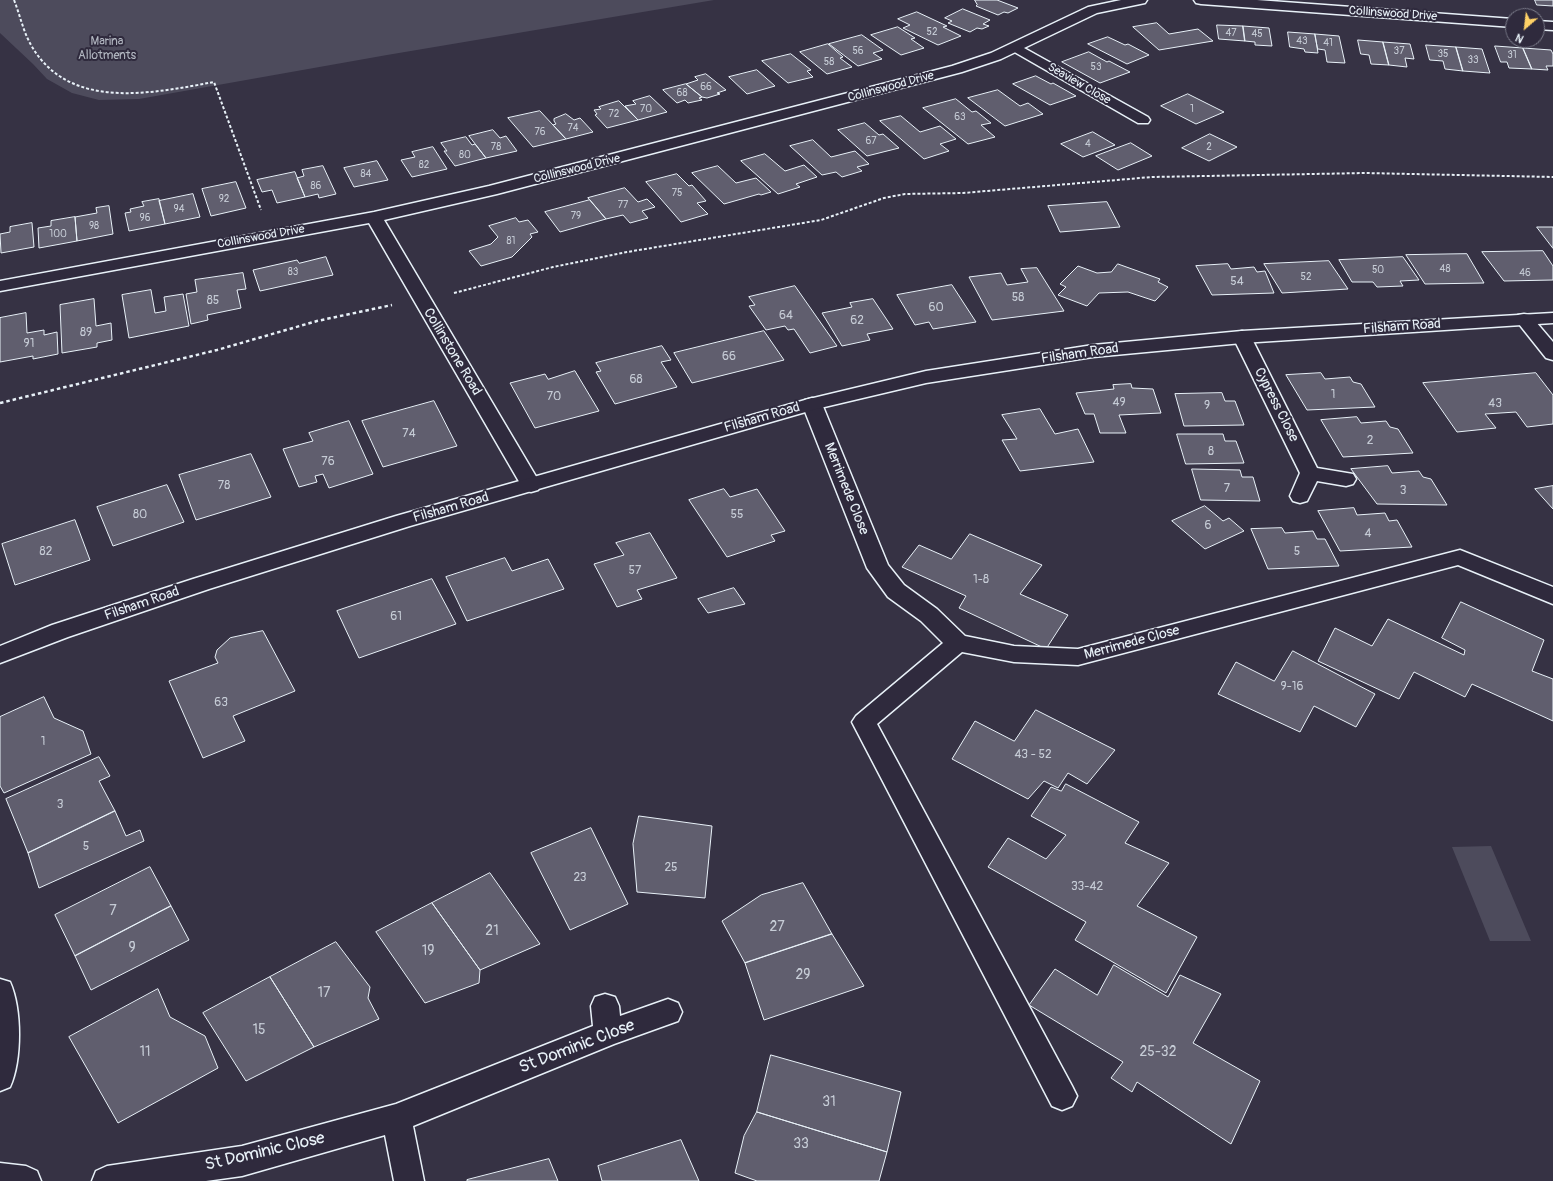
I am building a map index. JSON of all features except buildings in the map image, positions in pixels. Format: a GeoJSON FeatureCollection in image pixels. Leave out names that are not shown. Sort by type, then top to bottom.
{"type":"FeatureCollection","features":[{"type":"Feature","properties":{"kind":"street","name":"Collinswood Drive"},"geometry":{"type":"LineString","coordinates":[[0,286],[374,217],[499,190],[883,90],[957,69],[1015,48],[1093,10],[1140,0]]}},
{"type":"Feature","properties":{"kind":"street","name":"Collinswood Drive"},"geometry":{"type":"LineString","coordinates":[[1201,0],[1505,22]]}},
{"type":"Feature","properties":{"kind":"street","name":"Collinstone Road"},"geometry":{"type":"LineString","coordinates":[[374,217],[421,300],[531,485]]}},
{"type":"Feature","properties":{"kind":"street","name":"Filsham Road"},"geometry":{"type":"LineString","coordinates":[[0,656],[60,631],[201,584],[403,521],[812,404],[926,377],[1093,351],[1242,337],[1553,318]]}},
{"type":"Feature","properties":{"kind":"street"},"geometry":{"type":"LineString","coordinates":[[1524,319],[1553,354]]}},
{"type":"Feature","properties":{"kind":"street","name":"Cypress Close"},"geometry":{"type":"LineString","coordinates":[[1242,337],[1310,473]]}},
{"type":"Feature","properties":{"kind":"street","name":"Merrimede Close"},"geometry":{"type":"LineString","coordinates":[[812,404],[878,568],[896,591],[929,615],[958,643],[1014,654],[1078,657],[1460,557],[1553,596]]}},
{"type":"Feature","properties":{"kind":"street"},"geometry":{"type":"LineString","coordinates":[[1300,496],[1310,473],[1346,479]]}},
{"type":"Feature","properties":{"kind":"street"},"geometry":{"type":"LineString","coordinates":[[958,643],[864,722],[1062,1096]]}},
{"type":"Feature","properties":{"kind":"street"},"geometry":{"type":"LineString","coordinates":[[0,991],[6,1028],[0,1078]]}},
{"type":"Feature","properties":{"kind":"street","name":"St Dominic Close"},"geometry":{"type":"LineString","coordinates":[[107,1181],[242,1161],[397,1118],[606,1020],[668,1012]]}},
{"type":"Feature","properties":{"kind":"street"},"geometry":{"type":"LineString","coordinates":[[397,1118],[409,1181]]}},
{"type":"Feature","properties":{"kind":"street"},"geometry":{"type":"LineString","coordinates":[[0,1178],[26,1181]]}},
{"type":"Feature","properties":{"kind":"lane","name":"Seaview Close"},"geometry":{"type":"LineString","coordinates":[[1015,48],[1143,120]]}},
{"type":"Feature","properties":{"kind":"path"},"geometry":{"type":"LineString","coordinates":[[14,0],[34,49],[51,71],[76,85],[102,94],[148,94],[214,82],[270,236]]}},
{"type":"Feature","properties":{"kind":"path"},"geometry":{"type":"LineString","coordinates":[[0,403],[217,350],[317,321],[478,288],[554,268],[627,252],[820,220],[884,198],[905,194],[963,193],[1152,177],[1365,173],[1553,177]]}},
{"type":"Feature","properties":{"kind":"green space","name":"Marina Allotments"},"geometry":{"type":"Polygon","coordinates":[[[0,0],[714,0],[387,55],[139,99],[99,100],[72,93],[47,79],[0,33],[0,0]]]}},
{"type":"Feature","properties":{"kind":"green space"},"geometry":{"type":"Polygon","coordinates":[[[1491,846],[1531,941],[1490,941],[1452,847],[1491,846]]]}}]}
